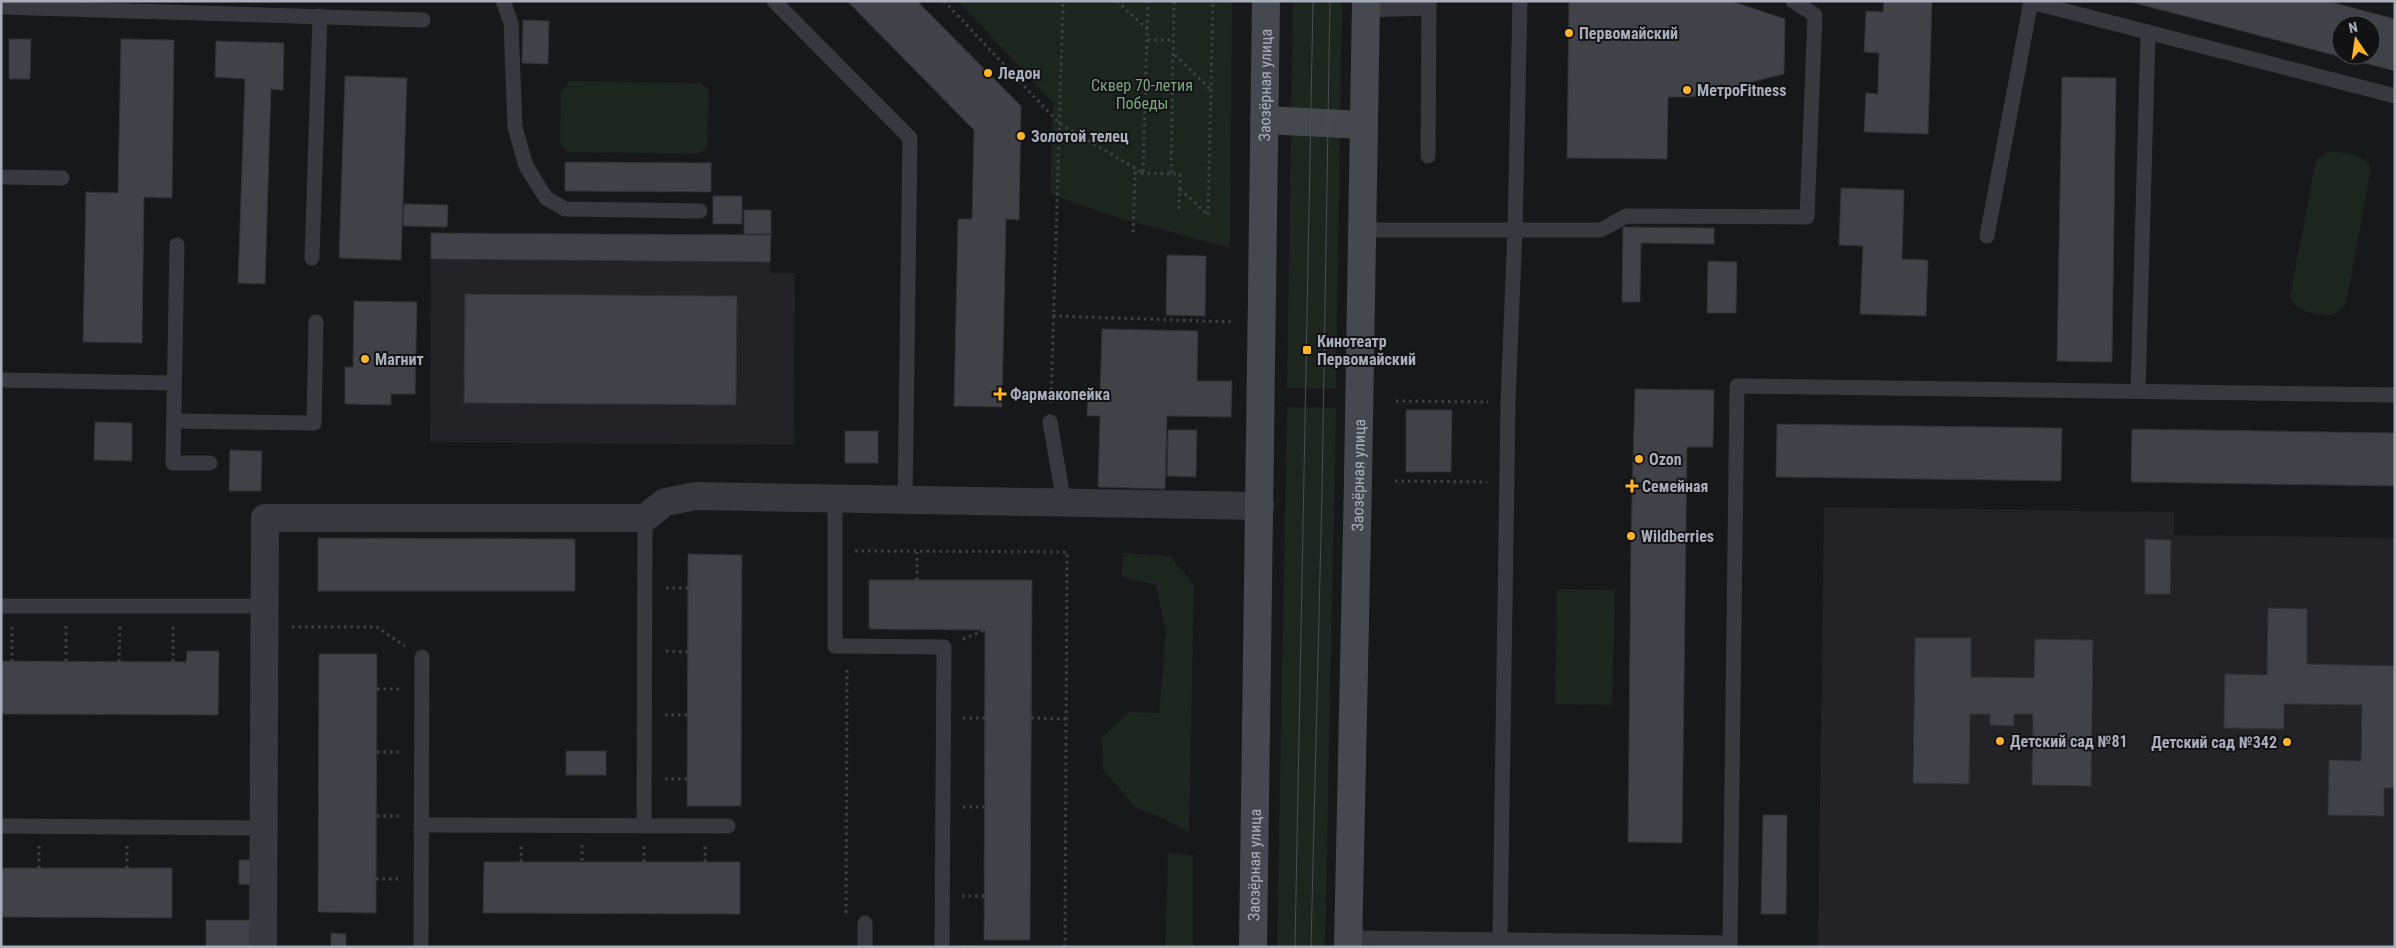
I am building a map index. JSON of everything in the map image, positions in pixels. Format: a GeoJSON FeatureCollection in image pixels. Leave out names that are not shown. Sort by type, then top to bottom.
{"type":"FeatureCollection","features":[{"type":"Feature","properties":{"kind":"main road","name":"Заозёрная улица"},"geometry":{"type":"LineString","coordinates":[[1253,947],[1266,1]]}},
{"type":"Feature","properties":{"kind":"main road","name":"Заозёрная улица"},"geometry":{"type":"LineString","coordinates":[[1348,942],[1361,401],[1361,230],[1366,6]]}},
{"type":"Feature","properties":{"kind":"main road"},"geometry":{"type":"LineString","coordinates":[[1264,120],[1363,124]]}},
{"type":"Feature","properties":{"kind":"street"},"geometry":{"type":"LineString","coordinates":[[263,947],[265,518],[645,518],[665,502],[696,496],[1260,506]]}},
{"type":"Feature","properties":{"kind":"lane"},"geometry":{"type":"LineString","coordinates":[[503,1],[512,23],[515,127],[526,166],[546,198],[565,209],[700,211]]}},
{"type":"Feature","properties":{"kind":"lane"},"geometry":{"type":"LineString","coordinates":[[774,1],[910,138],[906,500]]}},
{"type":"Feature","properties":{"kind":"lane"},"geometry":{"type":"LineString","coordinates":[[1500,940],[1506,482],[1515,229],[1520,1]]}},
{"type":"Feature","properties":{"kind":"lane"},"geometry":{"type":"LineString","coordinates":[[1361,230],[1601,230],[1626,216],[1807,217],[1815,15],[1793,1]]}},
{"type":"Feature","properties":{"kind":"lane"},"geometry":{"type":"LineString","coordinates":[[1987,236],[2031,2],[2395,96]]}},
{"type":"Feature","properties":{"kind":"lane"},"geometry":{"type":"LineString","coordinates":[[1366,6],[1429,5],[1428,156]]}},
{"type":"Feature","properties":{"kind":"lane"},"geometry":{"type":"LineString","coordinates":[[1,7],[423,20]]}},
{"type":"Feature","properties":{"kind":"lane"},"geometry":{"type":"LineString","coordinates":[[312,258],[320,16]]}},
{"type":"Feature","properties":{"kind":"lane"},"geometry":{"type":"LineString","coordinates":[[2138,391],[2148,32]]}},
{"type":"Feature","properties":{"kind":"lane"},"geometry":{"type":"LineString","coordinates":[[1,177],[62,178]]}},
{"type":"Feature","properties":{"kind":"lane"},"geometry":{"type":"LineString","coordinates":[[177,245],[173,463],[210,464]]}},
{"type":"Feature","properties":{"kind":"lane"},"geometry":{"type":"LineString","coordinates":[[174,421],[314,422],[316,322]]}},
{"type":"Feature","properties":{"kind":"lane"},"geometry":{"type":"LineString","coordinates":[[1,380],[174,383]]}},
{"type":"Feature","properties":{"kind":"lane"},"geometry":{"type":"LineString","coordinates":[[1348,942],[1500,940],[1731,945],[1738,386],[2395,395]]}},
{"type":"Feature","properties":{"kind":"lane"},"geometry":{"type":"LineString","coordinates":[[1050,422],[1064,503]]}},
{"type":"Feature","properties":{"kind":"lane"},"geometry":{"type":"LineString","coordinates":[[835,498],[834,646],[944,647],[942,947]]}},
{"type":"Feature","properties":{"kind":"lane"},"geometry":{"type":"LineString","coordinates":[[644,826],[645,518]]}},
{"type":"Feature","properties":{"kind":"lane"},"geometry":{"type":"LineString","coordinates":[[1,606],[264,617]]}},
{"type":"Feature","properties":{"kind":"lane"},"geometry":{"type":"LineString","coordinates":[[421,947],[422,657]]}},
{"type":"Feature","properties":{"kind":"lane"},"geometry":{"type":"LineString","coordinates":[[421,825],[728,826]]}},
{"type":"Feature","properties":{"kind":"lane"},"geometry":{"type":"LineString","coordinates":[[1,826],[264,828]]}},
{"type":"Feature","properties":{"kind":"lane"},"geometry":{"type":"LineString","coordinates":[[865,924],[865,947]]}},
{"type":"Feature","properties":{"kind":"path"},"geometry":{"type":"LineString","coordinates":[[944,1],[1059,123],[1143,173]]}},
{"type":"Feature","properties":{"kind":"path"},"geometry":{"type":"LineString","coordinates":[[1050,422],[1063,1]]}},
{"type":"Feature","properties":{"kind":"path"},"geometry":{"type":"LineString","coordinates":[[1117,1],[1148,30]]}},
{"type":"Feature","properties":{"kind":"path"},"geometry":{"type":"LineString","coordinates":[[1143,173],[1148,1]]}},
{"type":"Feature","properties":{"kind":"path"},"geometry":{"type":"LineString","coordinates":[[1171,174],[1174,1]]}},
{"type":"Feature","properties":{"kind":"path"},"geometry":{"type":"LineString","coordinates":[[1180,189],[1208,215],[1212,1]]}},
{"type":"Feature","properties":{"kind":"path"},"geometry":{"type":"LineString","coordinates":[[1148,40],[1174,40]]}},
{"type":"Feature","properties":{"kind":"path"},"geometry":{"type":"LineString","coordinates":[[1174,55],[1210,90]]}},
{"type":"Feature","properties":{"kind":"path"},"geometry":{"type":"LineString","coordinates":[[1133,232],[1135,173],[1180,174],[1178,212]]}},
{"type":"Feature","properties":{"kind":"path"},"geometry":{"type":"LineString","coordinates":[[1054,316],[1235,322],[1235,331]]}},
{"type":"Feature","properties":{"kind":"path"},"geometry":{"type":"LineString","coordinates":[[1396,401],[1508,402]]}},
{"type":"Feature","properties":{"kind":"path"},"geometry":{"type":"LineString","coordinates":[[1395,481],[1506,482]]}},
{"type":"Feature","properties":{"kind":"path"},"geometry":{"type":"LineString","coordinates":[[835,551],[1067,552],[1065,947]]}},
{"type":"Feature","properties":{"kind":"path"},"geometry":{"type":"LineString","coordinates":[[917,552],[917,580]]}},
{"type":"Feature","properties":{"kind":"path"},"geometry":{"type":"LineString","coordinates":[[264,617],[377,628],[422,657]]}},
{"type":"Feature","properties":{"kind":"path"},"geometry":{"type":"LineString","coordinates":[[12,633],[12,662]]}},
{"type":"Feature","properties":{"kind":"path"},"geometry":{"type":"LineString","coordinates":[[66,634],[66,662]]}},
{"type":"Feature","properties":{"kind":"path"},"geometry":{"type":"LineString","coordinates":[[119,662],[120,634]]}},
{"type":"Feature","properties":{"kind":"path"},"geometry":{"type":"LineString","coordinates":[[173,634],[173,662]]}},
{"type":"Feature","properties":{"kind":"path"},"geometry":{"type":"LineString","coordinates":[[846,918],[847,646]]}},
{"type":"Feature","properties":{"kind":"path"},"geometry":{"type":"LineString","coordinates":[[1031,718],[1066,719]]}},
{"type":"Feature","properties":{"kind":"shaded area"},"geometry":{"type":"Polygon","coordinates":[[[431,233],[771,235],[770,273],[795,273],[794,445],[430,442],[431,233]]]}},
{"type":"Feature","properties":{"kind":"shaded area","name":"Детский сад №81"},"geometry":{"type":"Polygon","coordinates":[[[1824,507],[2174,512],[2174,535],[2395,538],[2395,947],[1818,947],[1824,507]]]}},
{"type":"Feature","properties":{"kind":"green space","name":"Сквер 70-летия Победы"},"geometry":{"type":"Polygon","coordinates":[[[958,1],[1232,1],[1230,248],[1115,217],[1050,194],[1053,103],[958,1]]]}},
{"type":"Feature","properties":{"kind":"green space"},"geometry":{"type":"Polygon","coordinates":[[[1293,1],[1342,1],[1336,389],[1287,388],[1293,1]]]}},
{"type":"Feature","properties":{"kind":"green space"},"geometry":{"type":"Polygon","coordinates":[[[569,81],[701,83],[708,89],[709,94],[707,147],[696,154],[568,152],[561,145],[560,141],[561,92],[569,81]]]}},
{"type":"Feature","properties":{"kind":"green space"},"geometry":{"type":"Polygon","coordinates":[[[2328,152],[2347,153],[2359,157],[2371,169],[2346,302],[2343,308],[2333,315],[2314,314],[2302,310],[2297,307],[2290,297],[2315,165],[2317,159],[2328,152]]]}},
{"type":"Feature","properties":{"kind":"green space"},"geometry":{"type":"Polygon","coordinates":[[[1287,407],[1336,408],[1325,947],[1277,947],[1287,407]]]}},
{"type":"Feature","properties":{"kind":"green space"},"geometry":{"type":"Polygon","coordinates":[[[1123,553],[1170,556],[1194,585],[1189,832],[1167,820],[1136,808],[1103,769],[1102,738],[1129,712],[1159,713],[1166,632],[1156,585],[1122,577],[1123,553]]]}},
{"type":"Feature","properties":{"kind":"green space"},"geometry":{"type":"Polygon","coordinates":[[[1557,589],[1615,590],[1612,705],[1555,704],[1557,589]]]}},
{"type":"Feature","properties":{"kind":"green space"},"geometry":{"type":"Polygon","coordinates":[[[1168,853],[1193,855],[1193,947],[1165,947],[1168,853]]]}},
{"type":"Feature","properties":{"kind":"building"},"geometry":{"type":"Polygon","coordinates":[[[847,1],[917,1],[1021,106],[1019,220],[1006,219],[1002,407],[954,406],[958,219],[972,219],[974,130],[847,1]]]}},
{"type":"Feature","properties":{"kind":"building"},"geometry":{"type":"Polygon","coordinates":[[[1569,1],[1731,1],[1785,19],[1784,74],[1691,97],[1668,97],[1667,159],[1567,158],[1569,1]]]}},
{"type":"Feature","properties":{"kind":"building"},"geometry":{"type":"Polygon","coordinates":[[[1884,1],[1932,1],[1928,134],[1864,132],[1866,93],[1878,94],[1879,53],[1864,52],[1866,11],[1883,12],[1884,1]]]}},
{"type":"Feature","properties":{"kind":"building"},"geometry":{"type":"Polygon","coordinates":[[[2127,1],[2327,1],[2380,15],[2331,15],[2331,54],[2127,1]]]}},
{"type":"Feature","properties":{"kind":"building"},"geometry":{"type":"Polygon","coordinates":[[[2381,15],[2395,19],[2395,71],[2372,65],[2381,65],[2381,15]]]}},
{"type":"Feature","properties":{"kind":"building"},"geometry":{"type":"Polygon","coordinates":[[[523,20],[549,21],[548,64],[522,63],[523,20]]]}},
{"type":"Feature","properties":{"kind":"building"},"geometry":{"type":"Polygon","coordinates":[[[9,39],[31,39],[30,79],[9,79],[9,39]]]}},
{"type":"Feature","properties":{"kind":"building"},"geometry":{"type":"Polygon","coordinates":[[[121,39],[174,40],[172,198],[144,197],[142,343],[83,342],[86,192],[118,193],[121,39]]]}},
{"type":"Feature","properties":{"kind":"building"},"geometry":{"type":"Polygon","coordinates":[[[216,41],[284,43],[283,90],[271,89],[265,284],[238,283],[245,79],[215,77],[216,41]]]}},
{"type":"Feature","properties":{"kind":"building"},"geometry":{"type":"Polygon","coordinates":[[[345,76],[407,78],[401,260],[339,258],[345,76]]]}},
{"type":"Feature","properties":{"kind":"building"},"geometry":{"type":"Polygon","coordinates":[[[2062,77],[2116,78],[2112,362],[2057,361],[2062,77]]]}},
{"type":"Feature","properties":{"kind":"building"},"geometry":{"type":"Polygon","coordinates":[[[565,162],[711,163],[711,192],[565,191],[565,162]]]}},
{"type":"Feature","properties":{"kind":"building"},"geometry":{"type":"Polygon","coordinates":[[[1841,188],[1904,190],[1902,259],[1928,260],[1926,316],[1860,314],[1863,246],[1839,245],[1841,188]]]}},
{"type":"Feature","properties":{"kind":"building"},"geometry":{"type":"Polygon","coordinates":[[[713,196],[742,196],[742,224],[713,224],[713,196]]]}},
{"type":"Feature","properties":{"kind":"building"},"geometry":{"type":"Polygon","coordinates":[[[404,204],[448,205],[447,227],[403,226],[404,204]]]}},
{"type":"Feature","properties":{"kind":"building"},"geometry":{"type":"Polygon","coordinates":[[[744,210],[771,210],[771,234],[744,234],[744,210]]]}},
{"type":"Feature","properties":{"kind":"building"},"geometry":{"type":"Polygon","coordinates":[[[1623,227],[1714,228],[1714,244],[1641,243],[1640,302],[1622,302],[1623,227]]]}},
{"type":"Feature","properties":{"kind":"building"},"geometry":{"type":"Polygon","coordinates":[[[431,233],[771,235],[770,262],[431,259],[431,233]]]}},
{"type":"Feature","properties":{"kind":"building"},"geometry":{"type":"Polygon","coordinates":[[[1167,255],[1206,256],[1205,316],[1166,315],[1167,255]]]}},
{"type":"Feature","properties":{"kind":"building"},"geometry":{"type":"Polygon","coordinates":[[[1708,261],[1737,262],[1736,313],[1707,313],[1708,261]]]}},
{"type":"Feature","properties":{"kind":"building"},"geometry":{"type":"Polygon","coordinates":[[[465,294],[737,296],[736,405],[464,403],[465,294]]]}},
{"type":"Feature","properties":{"kind":"building"},"geometry":{"type":"Polygon","coordinates":[[[354,301],[417,302],[415,394],[391,394],[391,405],[345,404],[345,367],[353,367],[354,301]]]}},
{"type":"Feature","properties":{"kind":"building"},"geometry":{"type":"Polygon","coordinates":[[[1102,329],[1198,331],[1197,381],[1232,381],[1231,417],[1167,416],[1165,489],[1098,487],[1100,416],[1087,416],[1088,395],[1100,395],[1102,329]]]}},
{"type":"Feature","properties":{"kind":"building"},"geometry":{"type":"Polygon","coordinates":[[[1635,389],[1714,390],[1713,447],[1687,447],[1682,843],[1628,842],[1631,536],[1635,389]]]}},
{"type":"Feature","properties":{"kind":"building"},"geometry":{"type":"Polygon","coordinates":[[[1406,410],[1452,410],[1451,472],[1406,472],[1406,410]]]}},
{"type":"Feature","properties":{"kind":"building"},"geometry":{"type":"Polygon","coordinates":[[[95,422],[132,423],[132,461],[94,460],[95,422]]]}},
{"type":"Feature","properties":{"kind":"building"},"geometry":{"type":"Polygon","coordinates":[[[1777,424],[2062,428],[2061,481],[1776,477],[1777,424]]]}},
{"type":"Feature","properties":{"kind":"building"},"geometry":{"type":"Polygon","coordinates":[[[2132,429],[2395,433],[2395,486],[2131,482],[2132,429]]]}},
{"type":"Feature","properties":{"kind":"building"},"geometry":{"type":"Polygon","coordinates":[[[1168,430],[1197,430],[1196,477],[1167,476],[1168,430]]]}},
{"type":"Feature","properties":{"kind":"building"},"geometry":{"type":"Polygon","coordinates":[[[845,431],[878,431],[878,463],[845,463],[845,431]]]}},
{"type":"Feature","properties":{"kind":"building"},"geometry":{"type":"Polygon","coordinates":[[[230,450],[262,451],[261,491],[229,491],[230,450]]]}},
{"type":"Feature","properties":{"kind":"building"},"geometry":{"type":"Polygon","coordinates":[[[318,538],[575,539],[575,591],[318,591],[318,538]]]}},
{"type":"Feature","properties":{"kind":"building"},"geometry":{"type":"Polygon","coordinates":[[[2145,539],[2171,540],[2170,594],[2145,594],[2145,539]]]}},
{"type":"Feature","properties":{"kind":"building"},"geometry":{"type":"Polygon","coordinates":[[[688,554],[742,555],[741,806],[687,806],[688,554]]]}},
{"type":"Feature","properties":{"kind":"building"},"geometry":{"type":"Polygon","coordinates":[[[869,580],[1032,580],[1030,940],[984,940],[985,630],[869,629],[869,580]]]}},
{"type":"Feature","properties":{"kind":"building"},"geometry":{"type":"Polygon","coordinates":[[[2268,608],[2307,609],[2307,664],[2395,666],[2395,788],[2384,788],[2384,816],[2328,815],[2329,760],[2361,761],[2362,705],[2284,704],[2284,729],[2224,728],[2225,674],[2267,675],[2268,608]]]}},
{"type":"Feature","properties":{"kind":"building"},"geometry":{"type":"Polygon","coordinates":[[[1915,638],[1971,638],[1971,677],[2034,678],[2035,639],[2093,640],[2091,786],[2032,785],[2033,714],[2014,714],[2014,726],[1990,725],[1990,714],[1970,714],[1969,784],[1913,783],[1915,638]]]}},
{"type":"Feature","properties":{"kind":"building"},"geometry":{"type":"Polygon","coordinates":[[[187,651],[219,651],[218,715],[1,714],[1,661],[186,662],[187,651]]]}},
{"type":"Feature","properties":{"kind":"building"},"geometry":{"type":"Polygon","coordinates":[[[319,654],[377,654],[376,913],[318,912],[319,654]]]}},
{"type":"Feature","properties":{"kind":"building"},"geometry":{"type":"Polygon","coordinates":[[[566,751],[606,751],[606,775],[566,775],[566,751]]]}},
{"type":"Feature","properties":{"kind":"building"},"geometry":{"type":"Polygon","coordinates":[[[1763,815],[1787,815],[1786,914],[1761,914],[1763,815]]]}},
{"type":"Feature","properties":{"kind":"building"},"geometry":{"type":"Polygon","coordinates":[[[239,860],[254,860],[253,885],[239,884],[239,860]]]}},
{"type":"Feature","properties":{"kind":"building"},"geometry":{"type":"Polygon","coordinates":[[[484,862],[740,862],[740,914],[483,913],[484,862]]]}},
{"type":"Feature","properties":{"kind":"building"},"geometry":{"type":"Polygon","coordinates":[[[1,868],[172,868],[172,918],[1,917],[1,868]]]}},
{"type":"Feature","properties":{"kind":"building"},"geometry":{"type":"Polygon","coordinates":[[[206,920],[252,920],[252,947],[206,947],[206,920]]]}},
{"type":"Feature","properties":{"kind":"building"},"geometry":{"type":"Polygon","coordinates":[[[331,933],[346,934],[346,947],[331,947],[331,933]]]}},
{"type":"Feature","properties":{"kind":"tram line"},"geometry":{"type":"LineString","coordinates":[[1295,947],[1313,1]]}},
{"type":"Feature","properties":{"kind":"tram line"},"geometry":{"type":"LineString","coordinates":[[1311,947],[1322,491],[1330,1]]}},
{"type":"Feature","properties":{"kind":"place","name":"Первомайский"},"geometry":{"type":"Point","coordinates":[1569,33]}},
{"type":"Feature","properties":{"kind":"place","name":"Ледон"},"geometry":{"type":"Point","coordinates":[988,73]}},
{"type":"Feature","properties":{"kind":"place","name":"МетроFitness"},"geometry":{"type":"Point","coordinates":[1687,90]}},
{"type":"Feature","properties":{"kind":"place","name":"Золотой телец"},"geometry":{"type":"Point","coordinates":[1021,136]}},
{"type":"Feature","properties":{"kind":"place","name":"Кинотеатр Первомайский"},"geometry":{"type":"Point","coordinates":[1307,350]}},
{"type":"Feature","properties":{"kind":"place","name":"Магнит"},"geometry":{"type":"Point","coordinates":[365,359]}},
{"type":"Feature","properties":{"kind":"place","name":"Фармакопейка"},"geometry":{"type":"Point","coordinates":[1000,394]}},
{"type":"Feature","properties":{"kind":"place","name":"Ozon"},"geometry":{"type":"Point","coordinates":[1639,459]}},
{"type":"Feature","properties":{"kind":"place","name":"Семейная"},"geometry":{"type":"Point","coordinates":[1632,486]}},
{"type":"Feature","properties":{"kind":"place","name":"Wildberries"},"geometry":{"type":"Point","coordinates":[1631,536]}},
{"type":"Feature","properties":{"kind":"place","name":"Детский сад №81"},"geometry":{"type":"Point","coordinates":[2000,741]}},
{"type":"Feature","properties":{"kind":"place","name":"Детский сад №342"},"geometry":{"type":"Point","coordinates":[2287,742]}}]}
